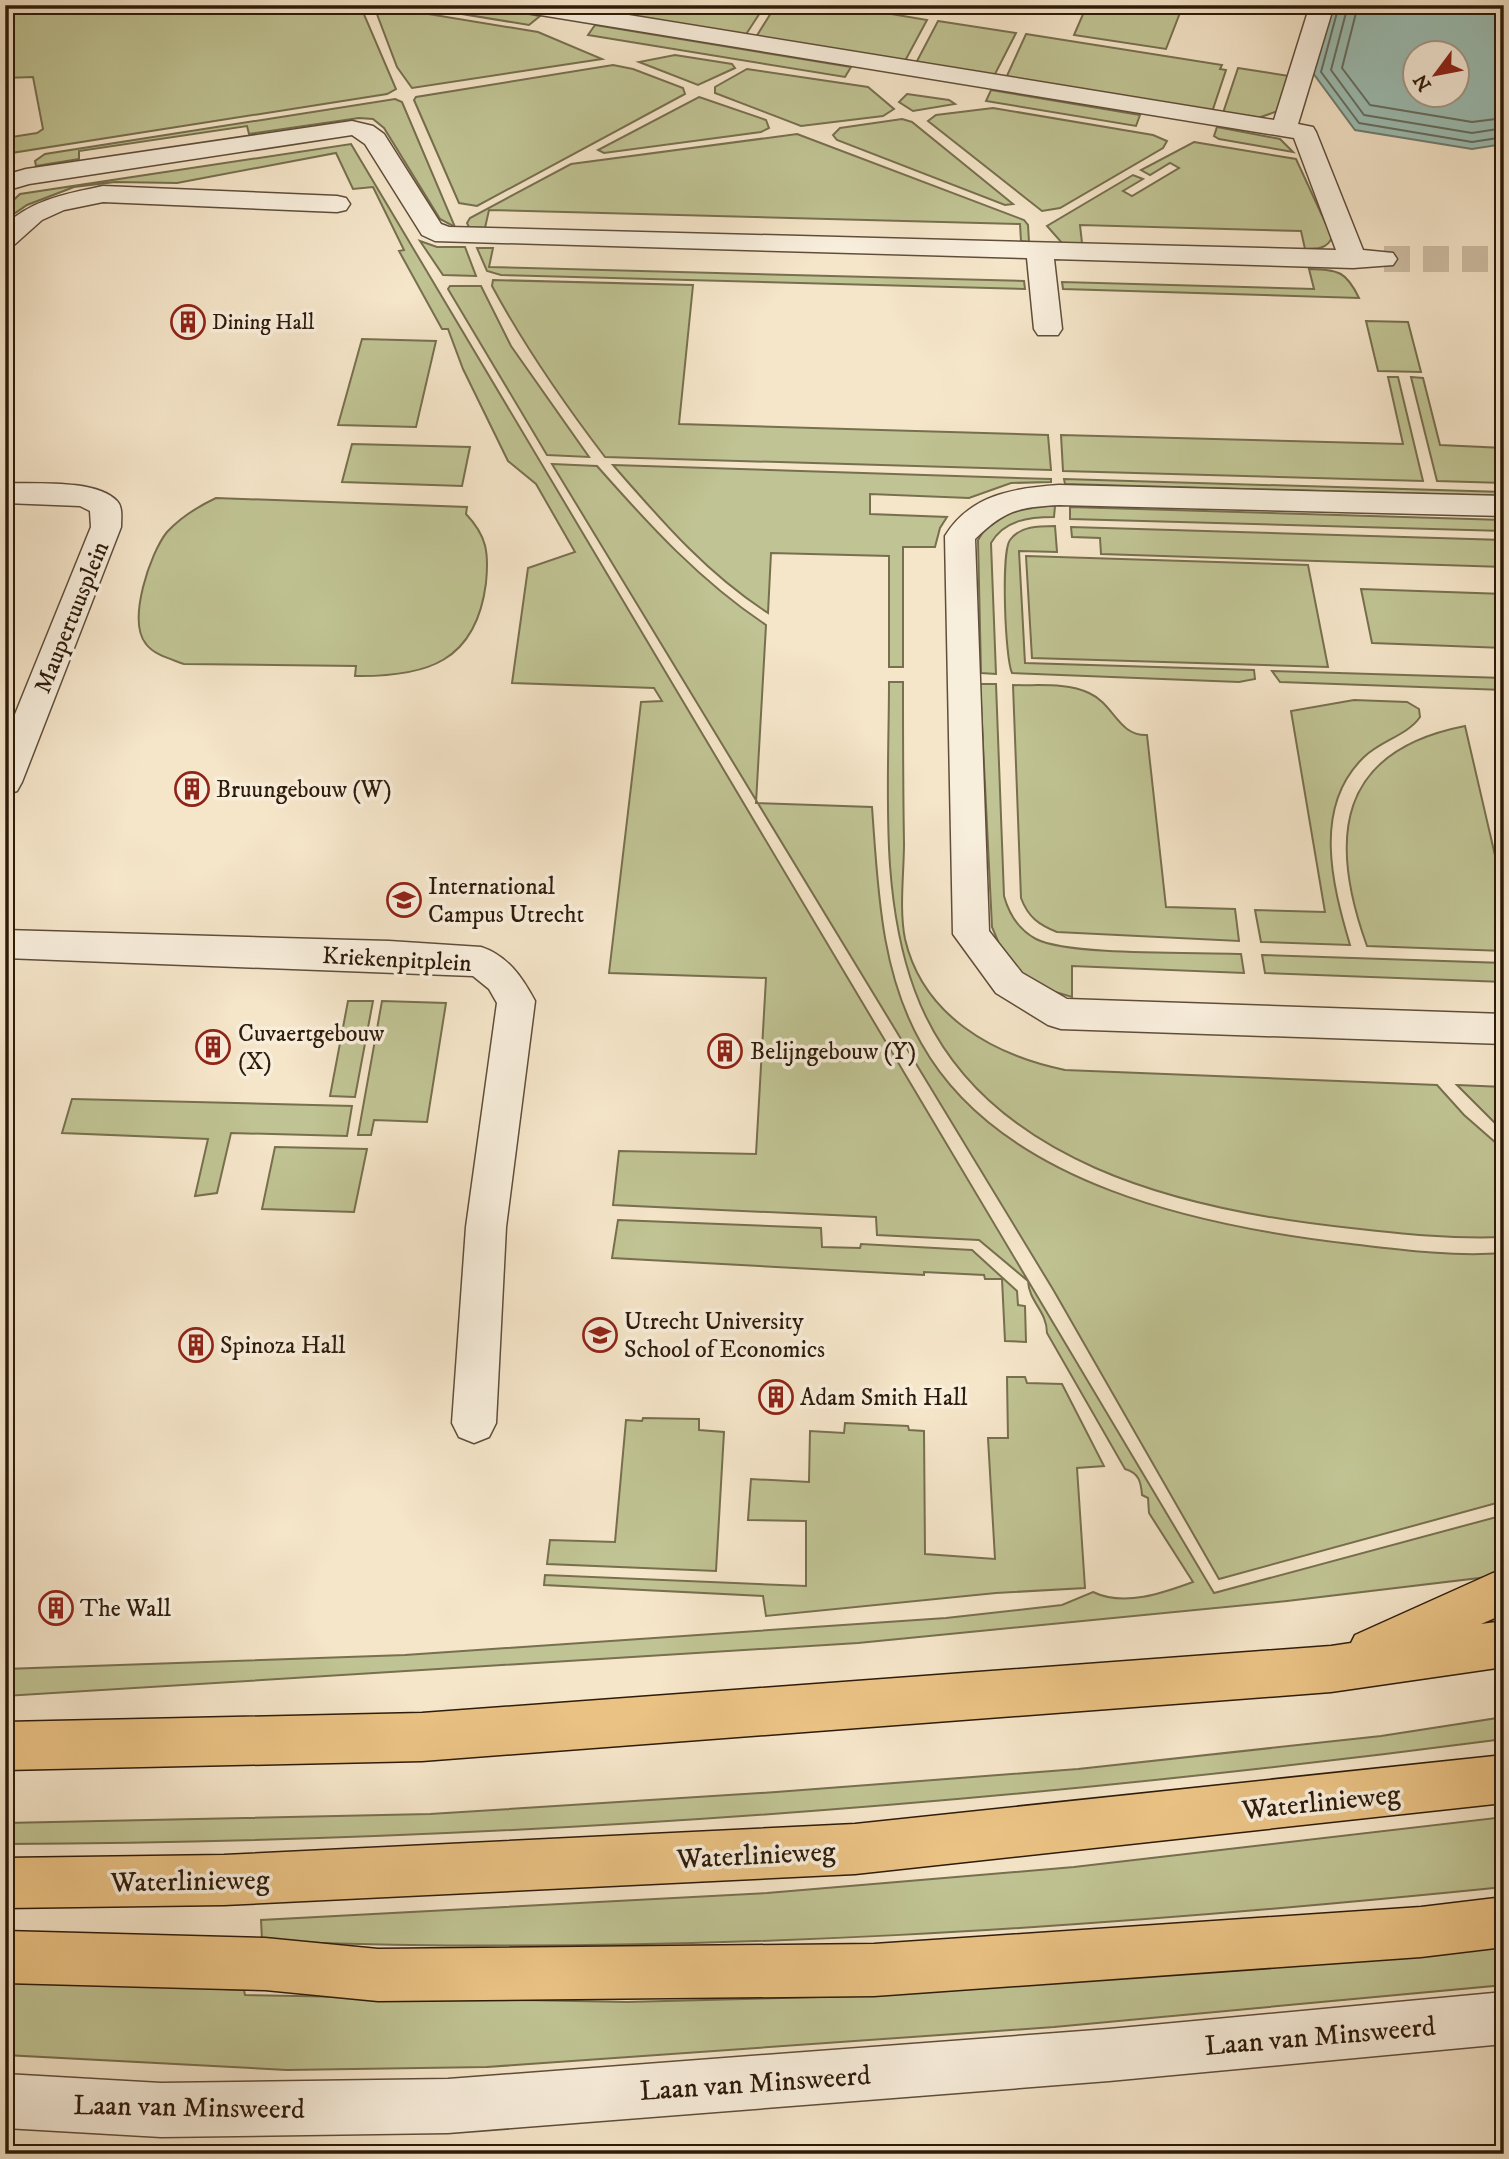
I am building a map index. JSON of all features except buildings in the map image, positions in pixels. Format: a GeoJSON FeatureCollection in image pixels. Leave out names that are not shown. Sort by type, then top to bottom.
{"type":"FeatureCollection","features":[{"type":"Feature","properties":{"kind":"main road"},"geometry":{"type":"LineString","coordinates":[[1331,1669],[1504,1590]]}},
{"type":"Feature","properties":{"kind":"main road"},"geometry":{"type":"LineString","coordinates":[[5,1746],[422,1737],[1331,1669],[1504,1644]]}},
{"type":"Feature","properties":{"kind":"main road","name":"Waterlinieweg"},"geometry":{"type":"LineString","coordinates":[[5,1883],[223,1880],[855,1849],[1442,1788],[1504,1779]]}},
{"type":"Feature","properties":{"kind":"main road"},"geometry":{"type":"LineString","coordinates":[[5,1957],[265,1964],[378,1975],[874,1969],[1422,1932],[1504,1922]]}},
{"type":"Feature","properties":{"kind":"street"},"geometry":{"type":"LineString","coordinates":[[522,5],[1304,132],[1353,260]]}},
{"type":"Feature","properties":{"kind":"street"},"geometry":{"type":"LineString","coordinates":[[1284,129],[1322,5]]}},
{"type":"Feature","properties":{"kind":"street"},"geometry":{"type":"LineString","coordinates":[[5,183],[26,177],[352,128],[364,131],[374,139],[431,229],[444,235],[1384,259]]}},
{"type":"Feature","properties":{"kind":"street"},"geometry":{"type":"LineString","coordinates":[[5,239],[33,215],[56,204],[103,194],[337,204]]}},
{"type":"Feature","properties":{"kind":"street"},"geometry":{"type":"LineString","coordinates":[[1040,250],[1048,329]]}},
{"type":"Feature","properties":{"kind":"street","name":"Maupertuusplein"},"geometry":{"type":"LineString","coordinates":[[5,493],[85,496],[105,506],[106,527],[5,782]]}},
{"type":"Feature","properties":{"kind":"street"},"geometry":{"type":"LineString","coordinates":[[1504,506],[1059,495],[1020,497],[990,506],[960,536],[971,934],[1009,983],[1061,1014],[1504,1029]]}},
{"type":"Feature","properties":{"kind":"street","name":"Kriekenpitplein"},"geometry":{"type":"LineString","coordinates":[[5,944],[375,955],[481,962],[502,979],[516,1001],[486,1227],[474,1423]]}},
{"type":"Feature","properties":{"kind":"street","name":"Laan van Minsweerd"},"geometry":{"type":"LineString","coordinates":[[5,2101],[161,2110],[448,2106],[1109,2055],[1504,2018]]}},
{"type":"Feature","properties":{"kind":"green space"},"geometry":{"type":"Polygon","coordinates":[[[5,5],[360,5],[396,89],[387,94],[5,154],[5,138],[37,133],[43,129],[33,77],[5,78],[5,5]]]}},
{"type":"Feature","properties":{"kind":"green space"},"geometry":{"type":"Polygon","coordinates":[[[477,5],[540,16],[529,25],[413,6],[477,5]]]}},
{"type":"Feature","properties":{"kind":"green space"},"geometry":{"type":"Polygon","coordinates":[[[562,5],[765,5],[745,36],[562,5]]]}},
{"type":"Feature","properties":{"kind":"green space"},"geometry":{"type":"Polygon","coordinates":[[[776,5],[838,5],[927,20],[905,61],[756,37],[776,5]]]}},
{"type":"Feature","properties":{"kind":"green space"},"geometry":{"type":"Polygon","coordinates":[[[1087,5],[1183,5],[1166,49],[1074,35],[1087,5]]]}},
{"type":"Feature","properties":{"kind":"green space"},"geometry":{"type":"Polygon","coordinates":[[[380,6],[538,32],[602,59],[412,88],[397,67],[375,9],[380,6]]]}},
{"type":"Feature","properties":{"kind":"green space"},"geometry":{"type":"Polygon","coordinates":[[[938,21],[1016,33],[994,76],[916,63],[938,21]]]}},
{"type":"Feature","properties":{"kind":"green space"},"geometry":{"type":"Polygon","coordinates":[[[595,25],[851,67],[845,77],[588,35],[595,25]]]}},
{"type":"Feature","properties":{"kind":"green space"},"geometry":{"type":"Polygon","coordinates":[[[1026,34],[1222,65],[1220,69],[1226,70],[1212,112],[1006,78],[1026,34]]]}},
{"type":"Feature","properties":{"kind":"green space"},"geometry":{"type":"Polygon","coordinates":[[[675,55],[732,64],[735,68],[698,85],[639,62],[675,55]]]}},
{"type":"Feature","properties":{"kind":"green space"},"geometry":{"type":"Polygon","coordinates":[[[613,65],[633,69],[683,88],[685,94],[477,206],[459,203],[414,100],[416,97],[613,65]]]}},
{"type":"Feature","properties":{"kind":"green space"},"geometry":{"type":"Polygon","coordinates":[[[1238,68],[1289,76],[1278,111],[1258,118],[1223,113],[1238,68]]]}},
{"type":"Feature","properties":{"kind":"green space"},"geometry":{"type":"Polygon","coordinates":[[[747,69],[868,87],[894,109],[883,116],[801,126],[715,93],[715,87],[747,69]]]}},
{"type":"Feature","properties":{"kind":"green space"},"geometry":{"type":"Polygon","coordinates":[[[991,90],[1140,115],[1136,126],[986,101],[991,90]]]}},
{"type":"Feature","properties":{"kind":"green space"},"geometry":{"type":"Polygon","coordinates":[[[907,94],[949,100],[955,104],[913,111],[899,102],[907,94]]]}},
{"type":"Feature","properties":{"kind":"green space"},"geometry":{"type":"Polygon","coordinates":[[[699,97],[766,120],[769,128],[761,132],[604,153],[598,150],[699,97]]]}},
{"type":"Feature","properties":{"kind":"green space"},"geometry":{"type":"Polygon","coordinates":[[[395,99],[402,102],[455,227],[440,219],[384,128],[373,119],[359,118],[249,134],[247,126],[79,151],[79,159],[36,166],[35,161],[45,154],[395,99]]]}},
{"type":"Feature","properties":{"kind":"green space"},"geometry":{"type":"Polygon","coordinates":[[[993,108],[1153,135],[1167,141],[1163,148],[1060,208],[1042,211],[928,121],[936,115],[993,108]]]}},
{"type":"Feature","properties":{"kind":"green space"},"geometry":{"type":"Polygon","coordinates":[[[902,119],[912,122],[1013,204],[1005,205],[837,140],[833,135],[840,128],[902,119]]]}},
{"type":"Feature","properties":{"kind":"green space"},"geometry":{"type":"Polygon","coordinates":[[[1217,127],[1280,139],[1293,152],[1219,139],[1214,136],[1217,127]]]}},
{"type":"Feature","properties":{"kind":"green space"},"geometry":{"type":"Polygon","coordinates":[[[797,134],[1024,220],[1028,225],[1029,242],[1021,241],[1020,224],[489,210],[485,228],[469,227],[467,223],[470,218],[571,164],[797,134]]]}},
{"type":"Feature","properties":{"kind":"green space"},"geometry":{"type":"Polygon","coordinates":[[[1194,142],[1296,159],[1332,237],[1328,244],[1305,249],[1301,231],[1080,225],[1082,243],[1062,243],[1047,226],[1133,175],[1143,179],[1123,191],[1132,196],[1179,168],[1170,163],[1150,175],[1141,170],[1194,142]]]}},
{"type":"Feature","properties":{"kind":"green space"},"geometry":{"type":"Polygon","coordinates":[[[351,144],[1214,1593],[1504,1515],[1504,1575],[1287,1601],[858,1643],[5,1696],[5,1669],[405,1655],[946,1618],[1062,1605],[1093,1592],[1117,1598],[1143,1597],[1193,1582],[1149,1513],[1148,1498],[1142,1495],[1138,1479],[1125,1469],[1047,1333],[1028,1281],[979,1240],[877,1235],[876,1217],[613,1205],[619,1151],[756,1154],[766,978],[609,973],[641,702],[662,701],[654,688],[512,683],[528,568],[575,552],[536,484],[508,461],[463,369],[448,329],[442,329],[399,251],[404,250],[373,187],[353,189],[336,153],[177,183],[115,182],[74,187],[27,205],[5,220],[5,208],[20,194],[351,144]]]}},
{"type":"Feature","properties":{"kind":"green space"},"geometry":{"type":"Polygon","coordinates":[[[420,241],[437,247],[465,247],[476,276],[443,275],[420,241]]]}},
{"type":"Feature","properties":{"kind":"green space"},"geometry":{"type":"Polygon","coordinates":[[[477,248],[493,248],[489,267],[1024,281],[1025,289],[501,275],[487,271],[477,248]]]}},
{"type":"Feature","properties":{"kind":"green space"},"geometry":{"type":"Polygon","coordinates":[[[1309,269],[1335,271],[1350,282],[1359,298],[1063,289],[1062,282],[1314,289],[1309,269]]]}},
{"type":"Feature","properties":{"kind":"green space"},"geometry":{"type":"Polygon","coordinates":[[[493,280],[693,285],[679,424],[1048,435],[1051,470],[605,457],[531,352],[492,286],[493,280]]]}},
{"type":"Feature","properties":{"kind":"green space"},"geometry":{"type":"Polygon","coordinates":[[[450,286],[481,286],[511,346],[589,457],[547,455],[448,289],[450,286]]]}},
{"type":"Feature","properties":{"kind":"green space"},"geometry":{"type":"Polygon","coordinates":[[[1366,321],[1408,322],[1421,372],[1378,371],[1366,321]]]}},
{"type":"Feature","properties":{"kind":"green space"},"geometry":{"type":"Polygon","coordinates":[[[362,339],[436,341],[416,427],[338,425],[362,339]]]}},
{"type":"Feature","properties":{"kind":"green space"},"geometry":{"type":"Polygon","coordinates":[[[1388,377],[1398,377],[1423,481],[1063,471],[1061,435],[1403,444],[1388,377]]]}},
{"type":"Feature","properties":{"kind":"green space"},"geometry":{"type":"Polygon","coordinates":[[[1411,377],[1423,378],[1440,445],[1504,448],[1504,483],[1437,481],[1411,377]]]}},
{"type":"Feature","properties":{"kind":"green space"},"geometry":{"type":"Polygon","coordinates":[[[352,444],[470,447],[462,486],[342,482],[352,444]]]}},
{"type":"Feature","properties":{"kind":"green space"},"geometry":{"type":"Polygon","coordinates":[[[552,464],[597,466],[656,531],[697,571],[766,625],[756,800],[552,464]]]}},
{"type":"Feature","properties":{"kind":"green space"},"geometry":{"type":"Polygon","coordinates":[[[613,465],[1051,479],[1051,482],[1011,483],[969,498],[870,494],[870,514],[947,517],[940,528],[935,547],[903,547],[903,667],[889,667],[889,556],[771,553],[768,613],[704,563],[613,465]]]}},
{"type":"Feature","properties":{"kind":"green space"},"geometry":{"type":"Polygon","coordinates":[[[1064,479],[1504,492],[1504,496],[1065,484],[1064,479]]]}},
{"type":"Feature","properties":{"kind":"green space"},"geometry":{"type":"Polygon","coordinates":[[[216,498],[467,507],[466,514],[478,530],[485,546],[487,563],[480,610],[471,631],[459,647],[444,660],[425,668],[381,676],[355,676],[356,666],[184,664],[158,654],[146,644],[139,620],[148,571],[167,532],[190,513],[216,498]]]}},
{"type":"Feature","properties":{"kind":"green space"},"geometry":{"type":"Polygon","coordinates":[[[1031,506],[1055,506],[1054,517],[1018,521],[1003,529],[991,543],[996,674],[981,673],[978,540],[994,522],[1007,514],[1031,506]]]}},
{"type":"Feature","properties":{"kind":"green space"},"geometry":{"type":"Polygon","coordinates":[[[1070,507],[1504,520],[1504,531],[1070,519],[1070,507]]]}},
{"type":"Feature","properties":{"kind":"green space"},"geometry":{"type":"Polygon","coordinates":[[[1055,526],[1057,552],[1019,551],[1025,663],[1254,670],[1255,679],[1239,682],[1012,673],[1007,648],[1005,605],[1007,549],[1014,535],[1024,529],[1055,526]]]}},
{"type":"Feature","properties":{"kind":"green space"},"geometry":{"type":"Polygon","coordinates":[[[1071,527],[1504,540],[1504,567],[1101,554],[1100,538],[1072,537],[1071,527]]]}},
{"type":"Feature","properties":{"kind":"green space"},"geometry":{"type":"Polygon","coordinates":[[[1026,556],[1308,565],[1328,667],[1032,658],[1026,556]]]}},
{"type":"Feature","properties":{"kind":"green space"},"geometry":{"type":"Polygon","coordinates":[[[1361,589],[1504,594],[1504,648],[1372,643],[1361,589]]]}},
{"type":"Feature","properties":{"kind":"green space"},"geometry":{"type":"Polygon","coordinates":[[[1272,671],[1504,678],[1504,690],[1280,682],[1272,671]]]}},
{"type":"Feature","properties":{"kind":"green space"},"geometry":{"type":"Polygon","coordinates":[[[889,682],[903,682],[902,903],[905,939],[914,966],[927,990],[945,1010],[965,1028],[987,1042],[1012,1054],[1065,1070],[1437,1085],[1464,1115],[1504,1150],[1504,1237],[1408,1234],[1288,1220],[1223,1208],[1158,1191],[1096,1168],[1038,1138],[987,1099],[945,1050],[915,991],[904,954],[896,916],[888,838],[889,682]]]}},
{"type":"Feature","properties":{"kind":"green space"},"geometry":{"type":"Polygon","coordinates":[[[980,684],[996,684],[1004,896],[1020,926],[1036,939],[1076,948],[1241,954],[1244,973],[1072,966],[1072,997],[1026,978],[1002,951],[992,927],[980,684]]]}},
{"type":"Feature","properties":{"kind":"green space"},"geometry":{"type":"Polygon","coordinates":[[[1013,685],[1061,686],[1089,693],[1105,704],[1122,725],[1137,734],[1147,735],[1166,907],[1235,909],[1239,941],[1057,932],[1031,915],[1021,898],[1013,685]]]}},
{"type":"Feature","properties":{"kind":"green space"},"geometry":{"type":"Polygon","coordinates":[[[1354,700],[1407,702],[1419,709],[1420,717],[1408,729],[1364,757],[1348,777],[1337,799],[1332,822],[1333,872],[1350,945],[1261,942],[1255,910],[1325,912],[1291,711],[1354,700]]]}},
{"type":"Feature","properties":{"kind":"green space"},"geometry":{"type":"Polygon","coordinates":[[[1465,726],[1504,894],[1504,951],[1367,946],[1355,907],[1348,870],[1347,836],[1353,805],[1367,778],[1390,756],[1422,738],[1465,726]]]}},
{"type":"Feature","properties":{"kind":"green space"},"geometry":{"type":"Polygon","coordinates":[[[758,803],[872,807],[879,898],[889,958],[907,1015],[921,1043],[956,1092],[1001,1132],[1053,1165],[1110,1190],[1171,1210],[1232,1225],[1408,1251],[1504,1253],[1504,1501],[1219,1579],[1054,1291],[758,803]]]}},
{"type":"Feature","properties":{"kind":"green space"},"geometry":{"type":"Polygon","coordinates":[[[1262,955],[1504,963],[1504,982],[1265,973],[1262,955]]]}},
{"type":"Feature","properties":{"kind":"green space"},"geometry":{"type":"Polygon","coordinates":[[[348,1001],[373,1001],[355,1097],[330,1096],[348,1001]]]}},
{"type":"Feature","properties":{"kind":"green space"},"geometry":{"type":"Polygon","coordinates":[[[382,1001],[446,1003],[427,1122],[374,1120],[371,1135],[358,1135],[382,1001]]]}},
{"type":"Feature","properties":{"kind":"green space"},"geometry":{"type":"Polygon","coordinates":[[[1457,1085],[1504,1087],[1504,1132],[1457,1085]]]}},
{"type":"Feature","properties":{"kind":"green space"},"geometry":{"type":"Polygon","coordinates":[[[72,1099],[352,1106],[347,1136],[231,1133],[217,1193],[195,1196],[208,1139],[62,1133],[72,1099]]]}},
{"type":"Feature","properties":{"kind":"green space"},"geometry":{"type":"Polygon","coordinates":[[[275,1147],[367,1149],[354,1212],[262,1209],[275,1147]]]}},
{"type":"Feature","properties":{"kind":"green space"},"geometry":{"type":"Polygon","coordinates":[[[618,1220],[821,1228],[822,1247],[860,1248],[861,1244],[972,1250],[1017,1291],[1018,1305],[1025,1306],[1026,1342],[1005,1341],[1002,1279],[985,1279],[984,1275],[924,1272],[924,1275],[612,1258],[618,1220]]]}},
{"type":"Feature","properties":{"kind":"green space"},"geometry":{"type":"Polygon","coordinates":[[[1007,1377],[1025,1377],[1027,1383],[1062,1384],[1104,1466],[1077,1468],[1085,1588],[996,1593],[766,1616],[763,1596],[544,1585],[545,1575],[806,1586],[806,1521],[748,1520],[751,1479],[809,1482],[810,1431],[844,1433],[845,1423],[908,1426],[909,1430],[924,1431],[925,1554],[995,1559],[988,1438],[1008,1438],[1007,1377]]]}},
{"type":"Feature","properties":{"kind":"green space"},"geometry":{"type":"Polygon","coordinates":[[[643,1418],[699,1419],[699,1430],[724,1432],[716,1571],[547,1564],[550,1540],[615,1542],[626,1420],[642,1421],[643,1418]]]}},
{"type":"Feature","properties":{"kind":"green space"},"geometry":{"type":"Polygon","coordinates":[[[1504,1717],[1504,1739],[1131,1783],[943,1800],[756,1815],[381,1836],[5,1844],[5,1823],[430,1814],[776,1792],[1078,1769],[1381,1736],[1504,1717]]]}},
{"type":"Feature","properties":{"kind":"green space"},"geometry":{"type":"Polygon","coordinates":[[[1504,1817],[1504,1887],[1048,1926],[743,1942],[439,1945],[262,1940],[261,1920],[767,1893],[1074,1867],[1504,1817]]]}},
{"type":"Feature","properties":{"kind":"green space"},"geometry":{"type":"Polygon","coordinates":[[[1504,1942],[1504,1985],[1054,2027],[487,2067],[287,2070],[5,2055],[5,1978],[244,1990],[245,1995],[627,2002],[855,1996],[1504,1942]]]}},
{"type":"Feature","properties":{"kind":"water"},"geometry":{"type":"Polygon","coordinates":[[[1332,5],[1504,5],[1504,144],[1472,149],[1355,130],[1313,73],[1332,5]]]}},
{"type":"Feature","properties":{"kind":"tunnel"},"geometry":{"type":"LineString","coordinates":[[1384,259],[1504,259]]}},
{"type":"Feature","properties":{"kind":"place","name":"Dining Hall"},"geometry":{"type":"Point","coordinates":[188,322]}},
{"type":"Feature","properties":{"kind":"place","name":"Bruungebouw (W)"},"geometry":{"type":"Point","coordinates":[192,789]}},
{"type":"Feature","properties":{"kind":"place","name":"International Campus Utrecht"},"geometry":{"type":"Point","coordinates":[404,900]}},
{"type":"Feature","properties":{"kind":"place","name":"Cuvaertgebouw (X)"},"geometry":{"type":"Point","coordinates":[213,1047]}},
{"type":"Feature","properties":{"kind":"place","name":"Belijngebouw (Y)"},"geometry":{"type":"Point","coordinates":[725,1051]}},
{"type":"Feature","properties":{"kind":"place","name":"Utrecht University School of Economics"},"geometry":{"type":"Point","coordinates":[600,1335]}},
{"type":"Feature","properties":{"kind":"place","name":"Spinoza Hall"},"geometry":{"type":"Point","coordinates":[196,1345]}},
{"type":"Feature","properties":{"kind":"place","name":"Adam Smith Hall"},"geometry":{"type":"Point","coordinates":[776,1397]}},
{"type":"Feature","properties":{"kind":"place","name":"The Wall"},"geometry":{"type":"Point","coordinates":[56,1608]}}]}
